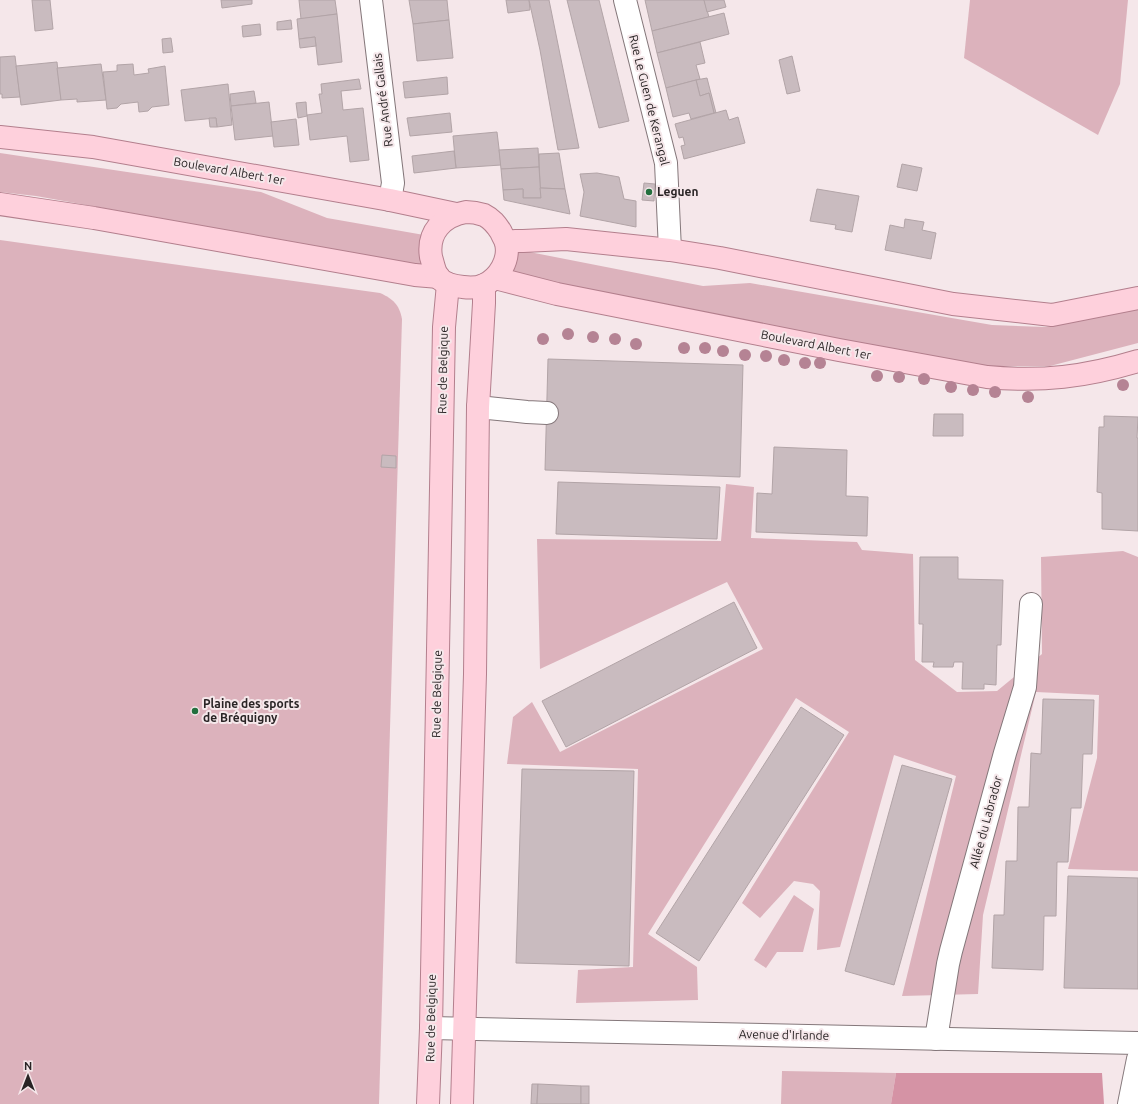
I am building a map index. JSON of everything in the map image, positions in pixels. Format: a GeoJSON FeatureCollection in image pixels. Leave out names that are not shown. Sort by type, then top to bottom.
{"type":"FeatureCollection","features":[{"type":"Feature","properties":{"kind":"main road","name":"Boulevard Albert 1er"},"geometry":{"type":"LineString","coordinates":[[0,137],[93,147],[390,200],[456,214],[466,212],[477,213],[485,215],[495,222],[506,242]]}},
{"type":"Feature","properties":{"kind":"main road","name":"Boulevard Albert 1er"},"geometry":{"type":"LineString","coordinates":[[0,204],[94,218],[410,275],[443,281],[458,287],[471,288],[489,282],[839,350],[987,377],[1010,379],[1056,378],[1096,373],[1138,361]]}},
{"type":"Feature","properties":{"kind":"main road"},"geometry":{"type":"LineString","coordinates":[[443,281],[434,270],[430,250],[432,238],[446,219],[456,214]]}},
{"type":"Feature","properties":{"kind":"main road"},"geometry":{"type":"LineString","coordinates":[[462,1104],[475,674],[478,407],[484,303],[489,282],[503,268],[507,255],[506,242],[566,239],[670,250],[720,258],[953,304],[1052,315],[1138,298]]}},
{"type":"Feature","properties":{"kind":"main road","name":"Rue de Belgique"},"geometry":{"type":"LineString","coordinates":[[428,1104],[431,1028],[444,327],[443,281]]}},
{"type":"Feature","properties":{"kind":"street","name":"Rue André Gallais"},"geometry":{"type":"LineString","coordinates":[[371,0],[393,183],[390,200]]}},
{"type":"Feature","properties":{"kind":"street","name":"Rue Le Guen de Kerangal"},"geometry":{"type":"LineString","coordinates":[[625,0],[666,163],[670,250]]}},
{"type":"Feature","properties":{"kind":"street"},"geometry":{"type":"LineString","coordinates":[[478,407],[547,413]]}},
{"type":"Feature","properties":{"kind":"street","name":"Allée du Labrador"},"geometry":{"type":"LineString","coordinates":[[936,1039],[950,951],[1005,753],[1025,687],[1031,604]]}},
{"type":"Feature","properties":{"kind":"street","name":"Avenue d'Irlande"},"geometry":{"type":"LineString","coordinates":[[431,1028],[1138,1044]]}},
{"type":"Feature","properties":{"kind":"street"},"geometry":{"type":"LineString","coordinates":[[1129,1104],[1138,1060]]}},
{"type":"Feature","properties":{"kind":"shaded area"},"geometry":{"type":"Polygon","coordinates":[[[970,0],[1128,0],[1120,84],[1098,135],[964,58],[970,0]]]}},
{"type":"Feature","properties":{"kind":"shaded area"},"geometry":{"type":"Polygon","coordinates":[[[0,153],[261,192],[327,218],[424,235],[423,265],[36,196],[0,192],[0,153]]]}},
{"type":"Feature","properties":{"kind":"shaded area","name":"Plaine des sports de Bréquigny"},"geometry":{"type":"Polygon","coordinates":[[[0,240],[380,293],[392,300],[399,309],[402,319],[379,1104],[0,1104],[0,240]]]}},
{"type":"Feature","properties":{"kind":"shaded area"},"geometry":{"type":"Polygon","coordinates":[[[509,248],[703,286],[750,283],[992,325],[1046,327],[1121,313],[1138,308],[1138,343],[1050,366],[989,366],[774,328],[502,274],[509,248]]]}},
{"type":"Feature","properties":{"kind":"shaded area"},"geometry":{"type":"Polygon","coordinates":[[[726,484],[754,487],[751,538],[857,542],[862,550],[913,554],[915,660],[957,692],[997,691],[1042,654],[1041,557],[1123,551],[1138,557],[1138,871],[1068,869],[1097,758],[1099,695],[1036,692],[983,915],[978,994],[902,996],[956,776],[894,755],[840,947],[817,950],[820,891],[813,884],[794,881],[760,918],[742,903],[849,732],[796,698],[648,934],[697,967],[698,1000],[576,1003],[578,970],[633,967],[638,769],[507,764],[513,717],[532,702],[560,752],[763,649],[727,582],[540,669],[537,539],[721,541],[726,484]]]}},
{"type":"Feature","properties":{"kind":"shaded area"},"geometry":{"type":"Polygon","coordinates":[[[794,895],[814,909],[803,952],[777,952],[766,968],[754,960],[794,895]]]}},
{"type":"Feature","properties":{"kind":"shaded area"},"geometry":{"type":"Polygon","coordinates":[[[782,1071],[896,1073],[891,1104],[781,1104],[782,1071]]]}},
{"type":"Feature","properties":{"kind":"shaded area"},"geometry":{"type":"Polygon","coordinates":[[[896,1073],[1102,1073],[1104,1104],[891,1104],[896,1073]]]}},
{"type":"Feature","properties":{"kind":"building"},"geometry":{"type":"Polygon","coordinates":[[[32,0],[50,0],[53,29],[35,31],[32,0]]]}},
{"type":"Feature","properties":{"kind":"building"},"geometry":{"type":"Polygon","coordinates":[[[221,0],[252,0],[252,4],[222,8],[221,0]]]}},
{"type":"Feature","properties":{"kind":"building"},"geometry":{"type":"Polygon","coordinates":[[[299,0],[335,0],[337,14],[301,19],[299,0]]]}},
{"type":"Feature","properties":{"kind":"building"},"geometry":{"type":"Polygon","coordinates":[[[409,0],[447,0],[449,20],[413,24],[409,0]]]}},
{"type":"Feature","properties":{"kind":"building"},"geometry":{"type":"Polygon","coordinates":[[[506,0],[529,0],[530,10],[508,13],[506,0]]]}},
{"type":"Feature","properties":{"kind":"building"},"geometry":{"type":"Polygon","coordinates":[[[529,0],[549,0],[579,148],[558,150],[540,50],[529,0]]]}},
{"type":"Feature","properties":{"kind":"building"},"geometry":{"type":"Polygon","coordinates":[[[567,0],[599,0],[629,121],[599,128],[567,0]]]}},
{"type":"Feature","properties":{"kind":"building"},"geometry":{"type":"Polygon","coordinates":[[[645,0],[704,0],[709,17],[652,31],[645,0]]]}},
{"type":"Feature","properties":{"kind":"building"},"geometry":{"type":"Polygon","coordinates":[[[704,0],[724,0],[726,7],[707,12],[704,0]]]}},
{"type":"Feature","properties":{"kind":"building"},"geometry":{"type":"Polygon","coordinates":[[[724,13],[729,34],[657,53],[652,31],[724,13]]]}},
{"type":"Feature","properties":{"kind":"building"},"geometry":{"type":"Polygon","coordinates":[[[337,14],[342,62],[318,65],[315,37],[299,39],[297,19],[337,14]]]}},
{"type":"Feature","properties":{"kind":"building"},"geometry":{"type":"Polygon","coordinates":[[[291,20],[292,29],[277,30],[277,22],[291,20]]]}},
{"type":"Feature","properties":{"kind":"building"},"geometry":{"type":"Polygon","coordinates":[[[449,20],[453,58],[417,61],[413,24],[449,20]]]}},
{"type":"Feature","properties":{"kind":"building"},"geometry":{"type":"Polygon","coordinates":[[[260,24],[261,35],[243,37],[242,26],[260,24]]]}},
{"type":"Feature","properties":{"kind":"building"},"geometry":{"type":"Polygon","coordinates":[[[315,37],[316,46],[300,48],[299,39],[315,37]]]}},
{"type":"Feature","properties":{"kind":"building"},"geometry":{"type":"Polygon","coordinates":[[[171,38],[173,52],[163,53],[162,39],[171,38]]]}},
{"type":"Feature","properties":{"kind":"building"},"geometry":{"type":"Polygon","coordinates":[[[700,42],[705,63],[696,65],[700,79],[666,88],[657,53],[700,42]]]}},
{"type":"Feature","properties":{"kind":"building"},"geometry":{"type":"Polygon","coordinates":[[[15,56],[20,97],[2,98],[2,94],[0,94],[0,57],[15,56]]]}},
{"type":"Feature","properties":{"kind":"building"},"geometry":{"type":"Polygon","coordinates":[[[792,56],[800,91],[787,94],[779,60],[792,56]]]}},
{"type":"Feature","properties":{"kind":"building"},"geometry":{"type":"Polygon","coordinates":[[[57,62],[61,100],[21,105],[16,66],[57,62]]]}},
{"type":"Feature","properties":{"kind":"building"},"geometry":{"type":"Polygon","coordinates":[[[101,64],[106,100],[77,102],[77,99],[61,100],[57,68],[101,64]]]}},
{"type":"Feature","properties":{"kind":"building"},"geometry":{"type":"Polygon","coordinates":[[[133,64],[134,75],[149,73],[148,69],[165,66],[169,105],[152,107],[148,111],[139,112],[138,102],[121,104],[117,108],[107,109],[103,72],[117,71],[117,65],[133,64]]]}},
{"type":"Feature","properties":{"kind":"building"},"geometry":{"type":"Polygon","coordinates":[[[447,77],[448,94],[405,98],[403,82],[447,77]]]}},
{"type":"Feature","properties":{"kind":"building"},"geometry":{"type":"Polygon","coordinates":[[[707,78],[716,113],[714,113],[709,93],[700,96],[696,80],[707,78]]]}},
{"type":"Feature","properties":{"kind":"building"},"geometry":{"type":"Polygon","coordinates":[[[359,79],[361,89],[341,91],[343,110],[363,108],[369,160],[350,162],[347,136],[310,140],[307,115],[322,113],[319,94],[322,94],[321,84],[359,79]]]}},
{"type":"Feature","properties":{"kind":"building"},"geometry":{"type":"Polygon","coordinates":[[[696,80],[700,96],[709,93],[714,113],[691,119],[689,113],[673,117],[666,88],[696,80]]]}},
{"type":"Feature","properties":{"kind":"building"},"geometry":{"type":"Polygon","coordinates":[[[228,84],[232,125],[217,127],[216,118],[185,121],[181,90],[228,84]]]}},
{"type":"Feature","properties":{"kind":"building"},"geometry":{"type":"Polygon","coordinates":[[[254,91],[256,103],[231,106],[230,94],[254,91]]]}},
{"type":"Feature","properties":{"kind":"building"},"geometry":{"type":"Polygon","coordinates":[[[269,102],[273,136],[235,140],[231,106],[269,102]]]}},
{"type":"Feature","properties":{"kind":"building"},"geometry":{"type":"Polygon","coordinates":[[[306,102],[307,116],[298,118],[296,103],[306,102]]]}},
{"type":"Feature","properties":{"kind":"building"},"geometry":{"type":"Polygon","coordinates":[[[726,110],[729,120],[738,117],[745,143],[684,159],[681,146],[685,145],[683,137],[679,138],[675,124],[726,110]]]}},
{"type":"Feature","properties":{"kind":"building"},"geometry":{"type":"Polygon","coordinates":[[[450,113],[452,132],[410,136],[407,118],[450,113]]]}},
{"type":"Feature","properties":{"kind":"building"},"geometry":{"type":"Polygon","coordinates":[[[209,118],[216,118],[217,127],[210,127],[209,118]]]}},
{"type":"Feature","properties":{"kind":"building"},"geometry":{"type":"Polygon","coordinates":[[[296,119],[299,145],[274,147],[271,122],[296,119]]]}},
{"type":"Feature","properties":{"kind":"building"},"geometry":{"type":"Polygon","coordinates":[[[497,132],[501,165],[456,168],[453,136],[497,132]]]}},
{"type":"Feature","properties":{"kind":"building"},"geometry":{"type":"Polygon","coordinates":[[[538,148],[539,167],[501,169],[499,150],[538,148]]]}},
{"type":"Feature","properties":{"kind":"building"},"geometry":{"type":"Polygon","coordinates":[[[454,151],[456,168],[414,173],[412,156],[454,151]]]}},
{"type":"Feature","properties":{"kind":"building"},"geometry":{"type":"Polygon","coordinates":[[[559,153],[565,189],[540,188],[539,154],[559,153]]]}},
{"type":"Feature","properties":{"kind":"building"},"geometry":{"type":"Polygon","coordinates":[[[902,164],[922,168],[917,191],[897,187],[902,164]]]}},
{"type":"Feature","properties":{"kind":"building"},"geometry":{"type":"Polygon","coordinates":[[[539,167],[541,198],[523,198],[523,189],[503,190],[501,169],[539,167]]]}},
{"type":"Feature","properties":{"kind":"building"},"geometry":{"type":"Polygon","coordinates":[[[597,173],[619,177],[624,199],[636,201],[636,227],[580,216],[584,192],[580,174],[597,173]]]}},
{"type":"Feature","properties":{"kind":"building","name":"Leguen"},"geometry":{"type":"Polygon","coordinates":[[[644,183],[655,184],[654,201],[642,200],[644,183]]]}},
{"type":"Feature","properties":{"kind":"building"},"geometry":{"type":"Polygon","coordinates":[[[540,188],[565,189],[570,214],[504,200],[503,190],[523,189],[523,198],[541,198],[540,188]]]}},
{"type":"Feature","properties":{"kind":"building"},"geometry":{"type":"Polygon","coordinates":[[[817,189],[859,196],[852,232],[835,229],[836,225],[810,221],[817,189]]]}},
{"type":"Feature","properties":{"kind":"building"},"geometry":{"type":"Polygon","coordinates":[[[905,219],[924,222],[922,230],[936,233],[931,259],[885,250],[890,225],[904,228],[905,219]]]}},
{"type":"Feature","properties":{"kind":"building"},"geometry":{"type":"Polygon","coordinates":[[[548,359],[743,365],[740,477],[545,470],[548,359]]]}},
{"type":"Feature","properties":{"kind":"building"},"geometry":{"type":"Polygon","coordinates":[[[934,414],[963,414],[963,436],[933,436],[934,414]]]}},
{"type":"Feature","properties":{"kind":"building"},"geometry":{"type":"Polygon","coordinates":[[[1104,416],[1138,417],[1138,531],[1102,529],[1102,493],[1097,492],[1099,427],[1104,427],[1104,416]]]}},
{"type":"Feature","properties":{"kind":"building"},"geometry":{"type":"Polygon","coordinates":[[[774,447],[847,450],[846,496],[868,497],[867,536],[756,532],[757,493],[772,494],[774,447]]]}},
{"type":"Feature","properties":{"kind":"building"},"geometry":{"type":"Polygon","coordinates":[[[382,455],[396,456],[396,468],[381,467],[382,455]]]}},
{"type":"Feature","properties":{"kind":"building"},"geometry":{"type":"Polygon","coordinates":[[[558,482],[720,487],[717,539],[556,534],[558,482]]]}},
{"type":"Feature","properties":{"kind":"building"},"geometry":{"type":"Polygon","coordinates":[[[920,557],[958,557],[958,579],[1003,580],[1001,645],[997,645],[996,685],[984,684],[984,689],[962,689],[963,662],[954,662],[953,667],[933,667],[934,662],[922,662],[923,624],[919,624],[920,557]]]}},
{"type":"Feature","properties":{"kind":"building"},"geometry":{"type":"Polygon","coordinates":[[[734,602],[757,648],[566,747],[542,701],[734,602]]]}},
{"type":"Feature","properties":{"kind":"building"},"geometry":{"type":"Polygon","coordinates":[[[1043,699],[1094,700],[1092,754],[1083,754],[1081,808],[1071,808],[1068,862],[1057,862],[1056,916],[1044,916],[1043,970],[992,968],[994,915],[1004,915],[1006,861],[1017,861],[1018,807],[1029,807],[1031,753],[1041,754],[1043,699]]]}},
{"type":"Feature","properties":{"kind":"building"},"geometry":{"type":"Polygon","coordinates":[[[801,707],[844,735],[699,961],[656,933],[801,707]]]}},
{"type":"Feature","properties":{"kind":"building"},"geometry":{"type":"Polygon","coordinates":[[[902,765],[952,779],[894,985],[845,971],[902,765]]]}},
{"type":"Feature","properties":{"kind":"building"},"geometry":{"type":"Polygon","coordinates":[[[522,769],[634,771],[629,966],[516,963],[522,769]]]}},
{"type":"Feature","properties":{"kind":"building"},"geometry":{"type":"Polygon","coordinates":[[[1068,876],[1138,878],[1138,989],[1064,988],[1068,876]]]}},
{"type":"Feature","properties":{"kind":"building"},"geometry":{"type":"Polygon","coordinates":[[[532,1084],[538,1084],[537,1104],[531,1104],[532,1084]]]}},
{"type":"Feature","properties":{"kind":"building"},"geometry":{"type":"Polygon","coordinates":[[[538,1084],[581,1086],[581,1104],[537,1104],[538,1084]]]}},
{"type":"Feature","properties":{"kind":"building"},"geometry":{"type":"Polygon","coordinates":[[[581,1086],[589,1086],[589,1104],[581,1104],[581,1086]]]}},
{"type":"Feature","properties":{"kind":"place","name":"Leguen"},"geometry":{"type":"Point","coordinates":[649,192]}},
{"type":"Feature","properties":{"kind":"place","name":"Plaine des sports de Bréquigny"},"geometry":{"type":"Point","coordinates":[195,711]}}]}
